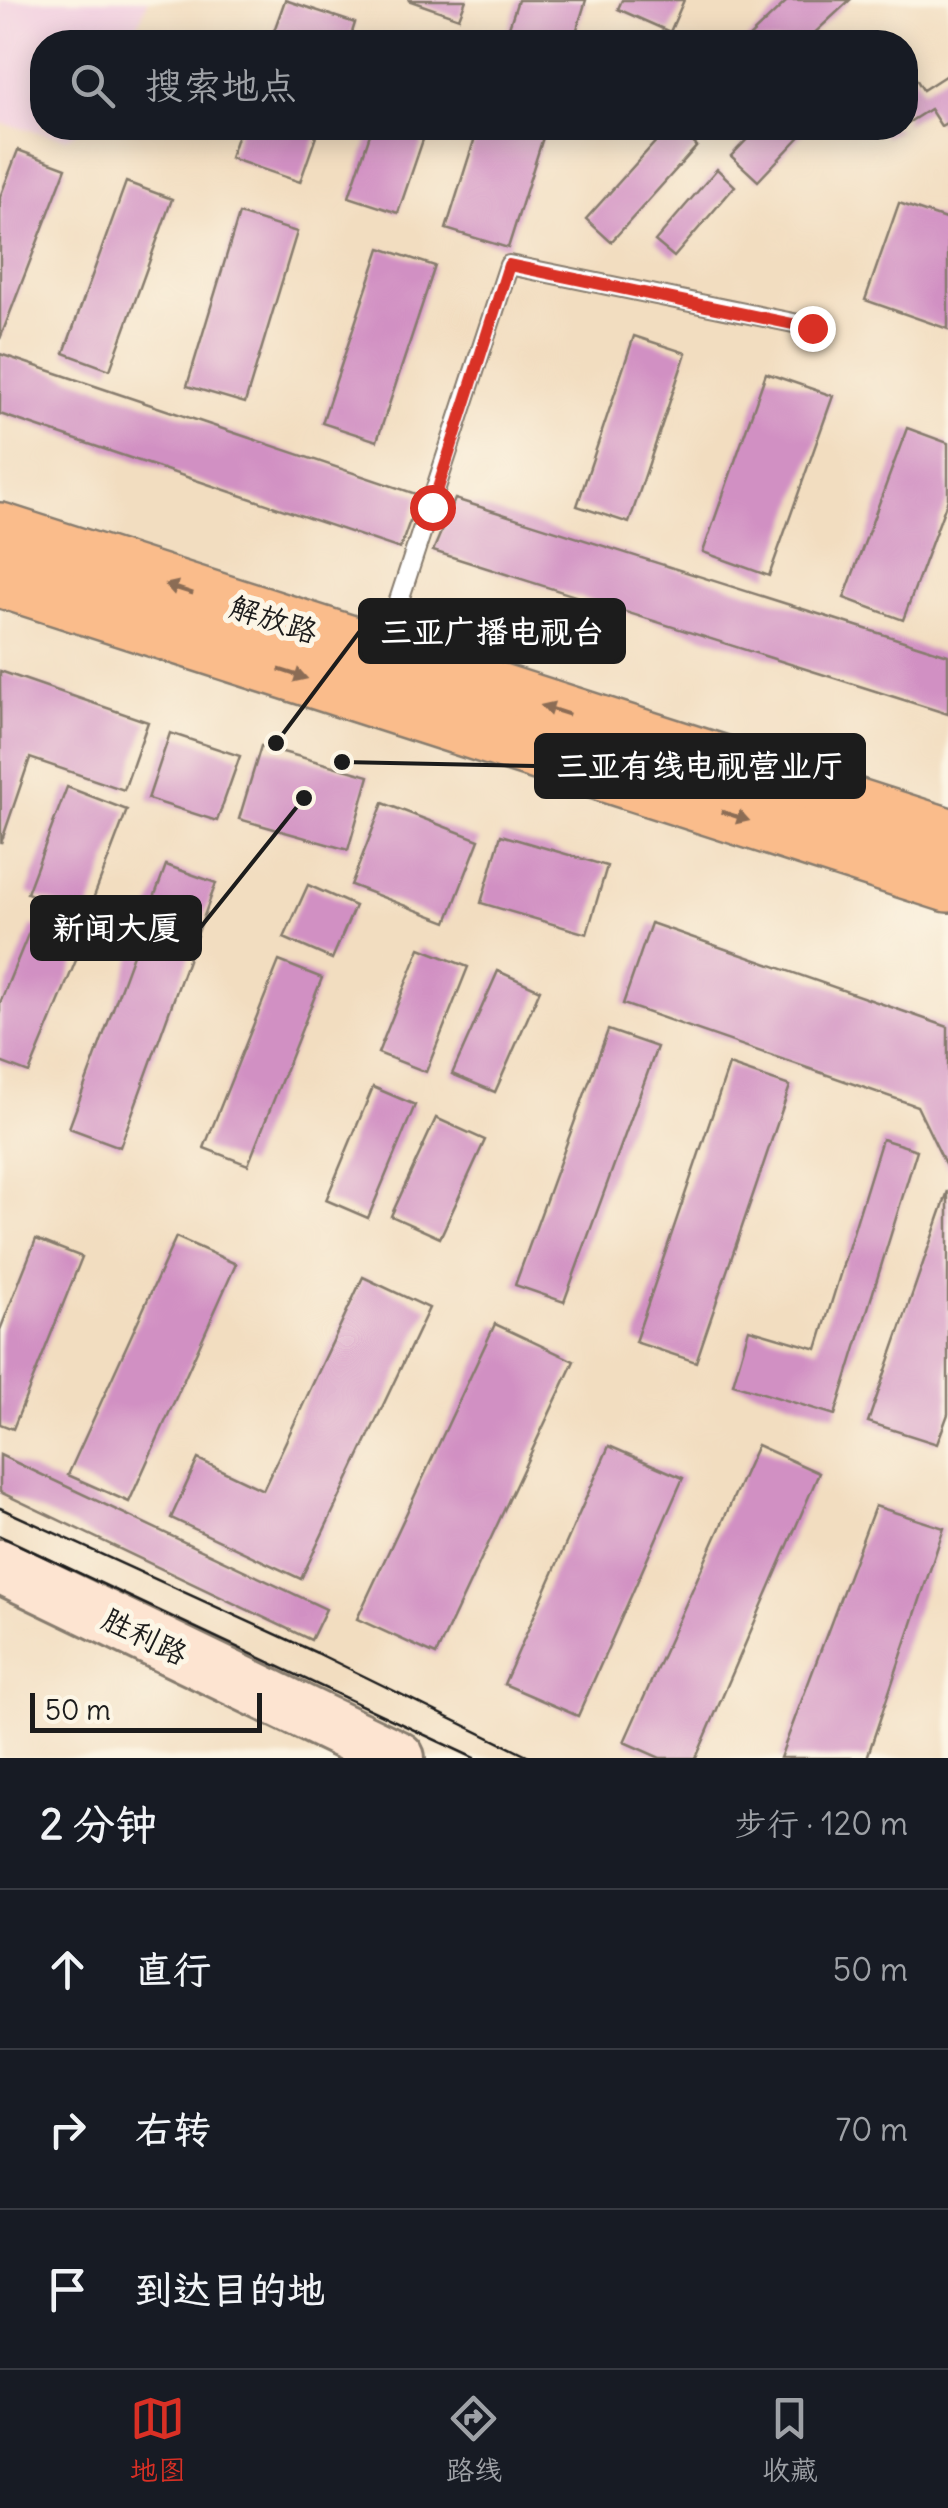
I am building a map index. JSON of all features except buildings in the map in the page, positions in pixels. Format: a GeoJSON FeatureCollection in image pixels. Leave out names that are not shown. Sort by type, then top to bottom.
{"type":"FeatureCollection","features":[{"type":"Feature","properties":{"kind":"main road","name":"解放路"},"geometry":{"type":"LineString","coordinates":[[0,531],[948,836]]}},
{"type":"Feature","properties":{"kind":"main road","name":"解放路"},"geometry":{"type":"LineString","coordinates":[[0,580],[948,884]]}},
{"type":"Feature","properties":{"kind":"street","name":"胜利路"},"geometry":{"type":"LineString","coordinates":[[0,1566],[398,1758]]}},
{"type":"Feature","properties":{"kind":"lane"},"geometry":{"type":"LineString","coordinates":[[381,654],[509,265],[812,328]]}},
{"type":"Feature","properties":{"kind":"shaded area"},"geometry":{"type":"Polygon","coordinates":[[[0,0],[148,0],[136,30],[30,30],[30,130],[0,123],[0,0]]]}},
{"type":"Feature","properties":{"kind":"tram line"},"geometry":{"type":"LineString","coordinates":[[0,1508],[317,1653],[531,1758]]}},
{"type":"Feature","properties":{"kind":"tram line"},"geometry":{"type":"LineString","coordinates":[[0,1536],[474,1758]]}},
{"type":"Feature","properties":{"kind":"place","name":"三亚广播电视台"},"geometry":{"type":"Point","coordinates":[276,743]}},
{"type":"Feature","properties":{"kind":"place","name":"三亚有线电视营业厅"},"geometry":{"type":"Point","coordinates":[342,762]}},
{"type":"Feature","properties":{"kind":"place","name":"新闻大厦"},"geometry":{"type":"Point","coordinates":[304,798]}},
{"type":"Feature","properties":{"kind":"route"},"geometry":{"type":"LineString","coordinates":[[432,507],[509,265],[812,328]]}}]}
